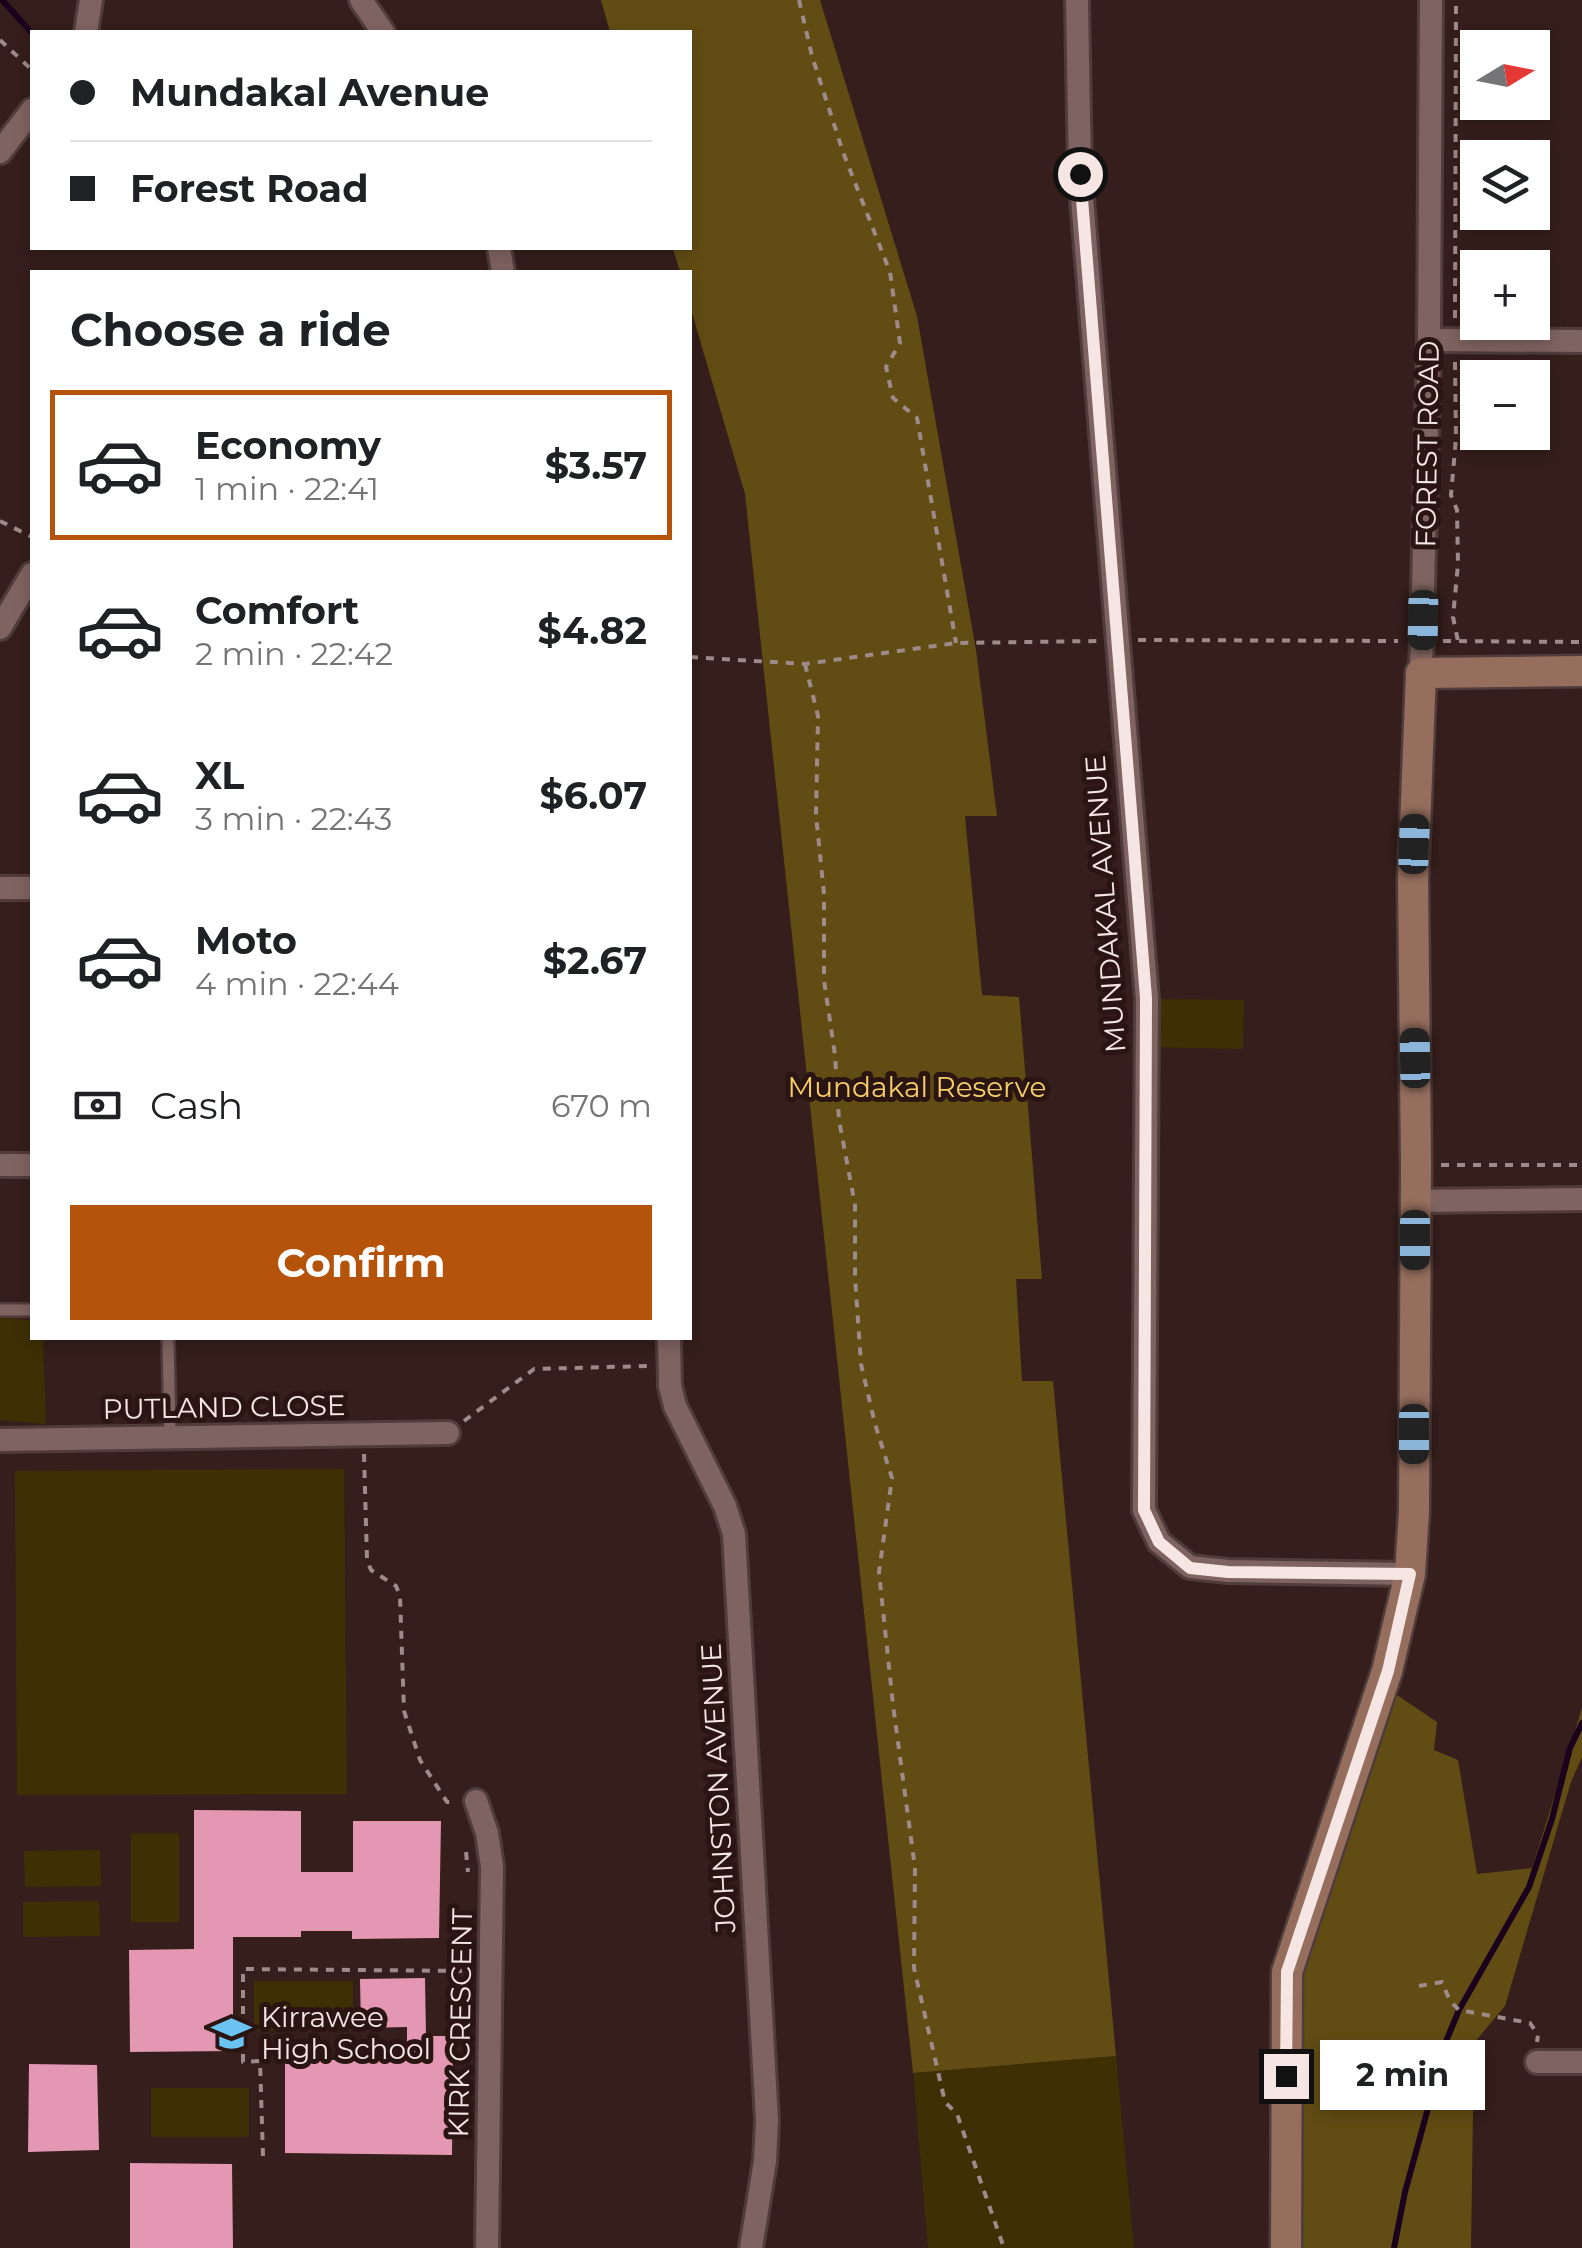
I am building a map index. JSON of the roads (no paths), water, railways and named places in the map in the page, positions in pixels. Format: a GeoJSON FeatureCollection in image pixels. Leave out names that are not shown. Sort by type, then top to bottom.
{"type":"FeatureCollection","features":[{"type":"Feature","properties":{"kind":"street"},"geometry":{"type":"LineString","coordinates":[[86,30],[91,0]]}},
{"type":"Feature","properties":{"kind":"street"},"geometry":{"type":"LineString","coordinates":[[361,0],[382,30]]}},
{"type":"Feature","properties":{"kind":"street","name":"MUNDAKAL AVENUE"},"geometry":{"type":"LineString","coordinates":[[1077,0],[1080,174],[1146,998],[1144,1510],[1159,1542],[1190,1568],[1410,1574]]}},
{"type":"Feature","properties":{"kind":"street","name":"FOREST ROAD"},"geometry":{"type":"LineString","coordinates":[[1286,2248],[1287,1972],[1388,1671],[1410,1574],[1414,1512],[1416,1165],[1412,880],[1423,640],[1431,0]]}},
{"type":"Feature","properties":{"kind":"street"},"geometry":{"type":"LineString","coordinates":[[0,152],[30,113]]}},
{"type":"Feature","properties":{"kind":"street"},"geometry":{"type":"LineString","coordinates":[[1429,340],[1582,341]]}},
{"type":"Feature","properties":{"kind":"street"},"geometry":{"type":"LineString","coordinates":[[0,628],[30,577]]}},
{"type":"Feature","properties":{"kind":"street"},"geometry":{"type":"LineString","coordinates":[[1421,674],[1582,670]]}},
{"type":"Feature","properties":{"kind":"street"},"geometry":{"type":"LineString","coordinates":[[0,888],[30,888]]}},
{"type":"Feature","properties":{"kind":"street"},"geometry":{"type":"LineString","coordinates":[[0,1165],[30,1164]]}},
{"type":"Feature","properties":{"kind":"street"},"geometry":{"type":"LineString","coordinates":[[1415,1201],[1582,1199]]}},
{"type":"Feature","properties":{"kind":"street","name":"JOHNSTON AVENUE"},"geometry":{"type":"LineString","coordinates":[[669,1340],[668,1365],[675,1406],[725,1506],[734,1534],[767,2120],[765,2161],[751,2248]]}},
{"type":"Feature","properties":{"kind":"street","name":"PUTLAND CLOSE"},"geometry":{"type":"LineString","coordinates":[[0,1440],[448,1433]]}},
{"type":"Feature","properties":{"kind":"street","name":"KIRK CRESCENT"},"geometry":{"type":"LineString","coordinates":[[476,1801],[492,1866],[487,2248]]}},
{"type":"Feature","properties":{"kind":"street"},"geometry":{"type":"LineString","coordinates":[[1536,2062],[1582,2062]]}},
{"type":"Feature","properties":{"kind":"lane"},"geometry":{"type":"LineString","coordinates":[[0,1310],[30,1310]]}},
{"type":"Feature","properties":{"kind":"lane"},"geometry":{"type":"LineString","coordinates":[[168,1340],[170,1439]]}},
{"type":"Feature","properties":{"kind":"waterway"},"geometry":{"type":"LineString","coordinates":[[2,0],[30,31]]}},
{"type":"Feature","properties":{"kind":"waterway"},"geometry":{"type":"LineString","coordinates":[[1394,2248],[1405,2192],[1447,2039],[1459,2010],[1529,1887],[1570,1748],[1582,1723]]}},
{"type":"Feature","properties":{"kind":"place","name":"Kirrawee High School"},"geometry":{"type":"Point","coordinates":[231,2033]}},
{"type":"Feature","properties":{"kind":"park label","name":"Mundakal Reserve"},"geometry":{"type":"Point","coordinates":[917,1087]}}]}
